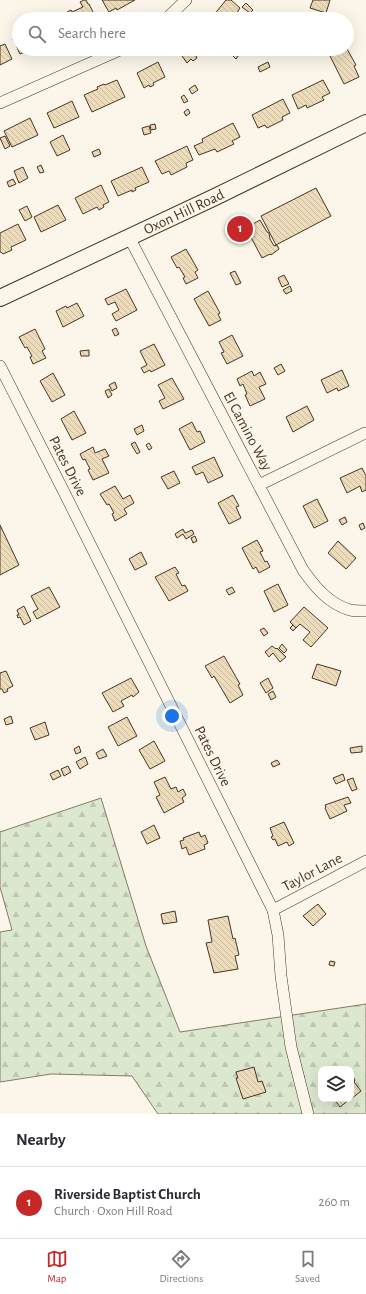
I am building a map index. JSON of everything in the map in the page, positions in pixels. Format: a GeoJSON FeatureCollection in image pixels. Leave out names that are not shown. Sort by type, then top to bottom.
{"type":"FeatureCollection","features":[{"type":"Feature","properties":{"kind":"main road","name":"Oxon Hill Road"},"geometry":{"type":"LineString","coordinates":[[0,298],[366,123]]}},
{"type":"Feature","properties":{"kind":"street"},"geometry":{"type":"LineString","coordinates":[[173,12],[186,0]]}},
{"type":"Feature","properties":{"kind":"street"},"geometry":{"type":"LineString","coordinates":[[0,103],[106,56]]}},
{"type":"Feature","properties":{"kind":"street","name":"El Camino Way"},"geometry":{"type":"LineString","coordinates":[[130,237],[303,570],[321,593],[334,603],[350,610],[366,611]]}},
{"type":"Feature","properties":{"kind":"street","name":"Pates Drive"},"geometry":{"type":"LineString","coordinates":[[0,366],[64,490],[273,910],[278,935],[281,976],[291,1047],[308,1114]]}},
{"type":"Feature","properties":{"kind":"street"},"geometry":{"type":"LineString","coordinates":[[259,485],[365,433]]}},
{"type":"Feature","properties":{"kind":"street","name":"Taylor Lane"},"geometry":{"type":"LineString","coordinates":[[273,910],[366,861]]}},
{"type":"Feature","properties":{"kind":"green space"},"geometry":{"type":"Polygon","coordinates":[[[101,798],[146,946],[180,1032],[366,1004],[366,1114],[158,1114],[132,1076],[51,1074],[0,1082],[0,932],[12,930],[0,887],[0,832],[101,798]]]}},
{"type":"Feature","properties":{"kind":"building"},"geometry":{"type":"Polygon","coordinates":[[[86,0],[93,12],[72,12],[83,7],[80,2],[86,0]]]}},
{"type":"Feature","properties":{"kind":"building"},"geometry":{"type":"Polygon","coordinates":[[[102,0],[135,0],[117,10],[116,8],[109,12],[102,0]]]}},
{"type":"Feature","properties":{"kind":"building"},"geometry":{"type":"Polygon","coordinates":[[[226,0],[231,0],[240,8],[237,12],[216,12],[226,0]]]}},
{"type":"Feature","properties":{"kind":"building"},"geometry":{"type":"Polygon","coordinates":[[[313,0],[330,0],[326,12],[310,8],[313,0]]]}},
{"type":"Feature","properties":{"kind":"building"},"geometry":{"type":"Polygon","coordinates":[[[246,3],[253,10],[249,12],[242,7],[246,3]]]}},
{"type":"Feature","properties":{"kind":"building"},"geometry":{"type":"Polygon","coordinates":[[[5,44],[12,59],[0,65],[0,46],[5,44]]]}},
{"type":"Feature","properties":{"kind":"building"},"geometry":{"type":"Polygon","coordinates":[[[182,56],[196,56],[197,58],[193,61],[191,59],[187,63],[182,56]]]}},
{"type":"Feature","properties":{"kind":"building"},"geometry":{"type":"Polygon","coordinates":[[[330,56],[351,56],[356,65],[354,66],[359,77],[344,84],[330,56]]]}},
{"type":"Feature","properties":{"kind":"building"},"geometry":{"type":"Polygon","coordinates":[[[158,62],[165,77],[153,83],[154,85],[150,87],[149,85],[144,88],[137,73],[158,62]]]}},
{"type":"Feature","properties":{"kind":"building"},"geometry":{"type":"Polygon","coordinates":[[[268,62],[270,67],[260,72],[258,67],[268,62]]]}},
{"type":"Feature","properties":{"kind":"building"},"geometry":{"type":"Polygon","coordinates":[[[117,80],[125,97],[92,112],[84,95],[98,89],[97,87],[117,80]]]}},
{"type":"Feature","properties":{"kind":"building"},"geometry":{"type":"Polygon","coordinates":[[[323,80],[330,93],[322,97],[324,100],[307,108],[306,105],[298,109],[292,95],[323,80]]]}},
{"type":"Feature","properties":{"kind":"building"},"geometry":{"type":"Polygon","coordinates":[[[195,85],[198,90],[192,94],[189,89],[195,85]]]}},
{"type":"Feature","properties":{"kind":"building"},"geometry":{"type":"Polygon","coordinates":[[[184,95],[188,101],[184,103],[181,97],[184,95]]]}},
{"type":"Feature","properties":{"kind":"building"},"geometry":{"type":"Polygon","coordinates":[[[283,99],[290,113],[282,117],[283,120],[267,128],[265,125],[258,128],[252,115],[283,99]]]}},
{"type":"Feature","properties":{"kind":"building"},"geometry":{"type":"Polygon","coordinates":[[[72,101],[79,117],[54,128],[47,113],[72,101]]]}},
{"type":"Feature","properties":{"kind":"building"},"geometry":{"type":"Polygon","coordinates":[[[188,109],[190,113],[186,116],[184,112],[188,109]]]}},
{"type":"Feature","properties":{"kind":"building"},"geometry":{"type":"Polygon","coordinates":[[[30,118],[38,135],[12,147],[4,131],[30,118]]]}},
{"type":"Feature","properties":{"kind":"building"},"geometry":{"type":"Polygon","coordinates":[[[233,123],[240,137],[232,141],[234,144],[217,152],[215,149],[199,155],[194,146],[203,142],[202,139],[233,123]]]}},
{"type":"Feature","properties":{"kind":"building"},"geometry":{"type":"Polygon","coordinates":[[[155,124],[156,129],[151,130],[150,125],[155,124]]]}},
{"type":"Feature","properties":{"kind":"building"},"geometry":{"type":"Polygon","coordinates":[[[149,126],[151,133],[144,135],[142,128],[149,126]]]}},
{"type":"Feature","properties":{"kind":"building"},"geometry":{"type":"Polygon","coordinates":[[[63,135],[70,150],[57,156],[50,142],[63,135]]]}},
{"type":"Feature","properties":{"kind":"building"},"geometry":{"type":"Polygon","coordinates":[[[5,136],[10,146],[5,149],[0,138],[5,136]]]}},
{"type":"Feature","properties":{"kind":"building"},"geometry":{"type":"Polygon","coordinates":[[[187,146],[193,160],[186,163],[187,167],[171,175],[169,171],[162,174],[155,161],[187,146]]]}},
{"type":"Feature","properties":{"kind":"building"},"geometry":{"type":"Polygon","coordinates":[[[99,149],[101,154],[94,157],[92,152],[99,149]]]}},
{"type":"Feature","properties":{"kind":"building"},"geometry":{"type":"Polygon","coordinates":[[[41,165],[44,172],[40,173],[37,167],[41,165]]]}},
{"type":"Feature","properties":{"kind":"building"},"geometry":{"type":"Polygon","coordinates":[[[23,167],[28,178],[19,183],[14,171],[23,167]]]}},
{"type":"Feature","properties":{"kind":"building"},"geometry":{"type":"Polygon","coordinates":[[[142,167],[149,182],[135,188],[136,190],[132,192],[132,190],[118,196],[111,181],[142,167]]]}},
{"type":"Feature","properties":{"kind":"building"},"geometry":{"type":"Polygon","coordinates":[[[13,179],[16,184],[9,187],[7,182],[13,179]]]}},
{"type":"Feature","properties":{"kind":"building"},"geometry":{"type":"Polygon","coordinates":[[[101,185],[109,202],[103,205],[104,207],[99,210],[97,207],[83,214],[75,198],[101,185]]]}},
{"type":"Feature","properties":{"kind":"building"},"geometry":{"type":"Polygon","coordinates":[[[316,188],[331,216],[276,245],[261,216],[316,188]]]}},
{"type":"Feature","properties":{"kind":"building"},"geometry":{"type":"Polygon","coordinates":[[[58,205],[66,220],[41,232],[34,217],[58,205]]]}},
{"type":"Feature","properties":{"kind":"building"},"geometry":{"type":"Polygon","coordinates":[[[27,206],[32,217],[25,221],[19,210],[27,206]]]}},
{"type":"Feature","properties":{"kind":"building"},"geometry":{"type":"Polygon","coordinates":[[[260,220],[269,233],[270,239],[274,246],[277,245],[279,249],[271,255],[270,254],[262,258],[246,228],[260,220]]]}},
{"type":"Feature","properties":{"kind":"building"},"geometry":{"type":"Polygon","coordinates":[[[18,224],[26,240],[11,247],[12,250],[3,254],[0,252],[0,233],[18,224]]]}},
{"type":"Feature","properties":{"kind":"building"},"geometry":{"type":"Polygon","coordinates":[[[186,249],[198,270],[195,272],[198,278],[186,284],[183,278],[185,277],[179,267],[177,268],[171,257],[186,249]]]}},
{"type":"Feature","properties":{"kind":"building"},"geometry":{"type":"Polygon","coordinates":[[[235,271],[241,283],[236,285],[230,273],[235,271]]]}},
{"type":"Feature","properties":{"kind":"building"},"geometry":{"type":"Polygon","coordinates":[[[284,275],[289,284],[282,287],[278,278],[284,275]]]}},
{"type":"Feature","properties":{"kind":"building"},"geometry":{"type":"Polygon","coordinates":[[[290,286],[292,291],[286,294],[283,290],[290,286]]]}},
{"type":"Feature","properties":{"kind":"building"},"geometry":{"type":"Polygon","coordinates":[[[126,289],[137,310],[116,321],[112,314],[119,310],[115,302],[108,305],[105,299],[126,289]]]}},
{"type":"Feature","properties":{"kind":"building"},"geometry":{"type":"Polygon","coordinates":[[[208,291],[220,313],[218,314],[221,320],[209,326],[194,299],[208,291]]]}},
{"type":"Feature","properties":{"kind":"building"},"geometry":{"type":"Polygon","coordinates":[[[77,303],[84,316],[63,327],[56,311],[77,303]]]}},
{"type":"Feature","properties":{"kind":"building"},"geometry":{"type":"Polygon","coordinates":[[[116,328],[119,334],[115,336],[112,330],[116,328]]]}},
{"type":"Feature","properties":{"kind":"building"},"geometry":{"type":"Polygon","coordinates":[[[35,329],[45,349],[42,351],[46,358],[33,364],[30,357],[32,356],[27,347],[25,348],[19,337],[35,329]]]}},
{"type":"Feature","properties":{"kind":"building"},"geometry":{"type":"Polygon","coordinates":[[[232,335],[243,356],[227,364],[221,353],[224,352],[219,342],[232,335]]]}},
{"type":"Feature","properties":{"kind":"building"},"geometry":{"type":"Polygon","coordinates":[[[154,344],[165,365],[151,372],[150,370],[144,373],[141,368],[147,365],[140,351],[154,344]]]}},
{"type":"Feature","properties":{"kind":"building"},"geometry":{"type":"Polygon","coordinates":[[[89,350],[89,356],[81,356],[80,351],[89,350]]]}},
{"type":"Feature","properties":{"kind":"building"},"geometry":{"type":"Polygon","coordinates":[[[281,364],[285,371],[278,375],[274,368],[281,364]]]}},
{"type":"Feature","properties":{"kind":"building"},"geometry":{"type":"Polygon","coordinates":[[[342,370],[349,386],[338,391],[337,388],[327,393],[321,380],[342,370]]]}},
{"type":"Feature","properties":{"kind":"building"},"geometry":{"type":"Polygon","coordinates":[[[252,371],[254,376],[260,372],[266,384],[259,387],[265,399],[250,406],[245,395],[247,394],[243,384],[240,386],[237,379],[252,371]]]}},
{"type":"Feature","properties":{"kind":"building"},"geometry":{"type":"Polygon","coordinates":[[[53,373],[65,395],[52,402],[40,381],[53,373]]]}},
{"type":"Feature","properties":{"kind":"building"},"geometry":{"type":"Polygon","coordinates":[[[172,378],[184,399],[163,409],[159,401],[165,398],[158,385],[172,378]]]}},
{"type":"Feature","properties":{"kind":"building"},"geometry":{"type":"Polygon","coordinates":[[[115,382],[117,388],[112,391],[109,385],[115,382]]]}},
{"type":"Feature","properties":{"kind":"building"},"geometry":{"type":"Polygon","coordinates":[[[109,389],[112,395],[108,398],[105,391],[109,389]]]}},
{"type":"Feature","properties":{"kind":"building"},"geometry":{"type":"Polygon","coordinates":[[[307,406],[314,420],[293,432],[286,417],[307,406]]]}},
{"type":"Feature","properties":{"kind":"building"},"geometry":{"type":"Polygon","coordinates":[[[74,411],[86,433],[72,440],[61,419],[74,411]]]}},
{"type":"Feature","properties":{"kind":"building"},"geometry":{"type":"Polygon","coordinates":[[[192,422],[197,432],[200,431],[205,442],[190,450],[179,429],[192,422]]]}},
{"type":"Feature","properties":{"kind":"building"},"geometry":{"type":"Polygon","coordinates":[[[142,425],[144,431],[137,435],[134,429],[142,425]]]}},
{"type":"Feature","properties":{"kind":"building"},"geometry":{"type":"Polygon","coordinates":[[[135,442],[140,452],[137,454],[131,444],[135,442]]]}},
{"type":"Feature","properties":{"kind":"building"},"geometry":{"type":"Polygon","coordinates":[[[149,443],[152,448],[149,450],[146,445],[149,443]]]}},
{"type":"Feature","properties":{"kind":"building"},"geometry":{"type":"Polygon","coordinates":[[[93,447],[95,453],[105,449],[109,456],[102,459],[109,473],[93,480],[85,459],[83,460],[80,454],[93,447]]]}},
{"type":"Feature","properties":{"kind":"building"},"geometry":{"type":"Polygon","coordinates":[[[214,457],[223,476],[208,483],[203,472],[196,475],[192,467],[214,457]]]}},
{"type":"Feature","properties":{"kind":"building"},"geometry":{"type":"Polygon","coordinates":[[[362,468],[366,476],[366,490],[362,492],[360,486],[347,493],[340,478],[362,468]]]}},
{"type":"Feature","properties":{"kind":"building"},"geometry":{"type":"Polygon","coordinates":[[[174,471],[180,483],[168,489],[161,477],[174,471]]]}},
{"type":"Feature","properties":{"kind":"building"},"geometry":{"type":"Polygon","coordinates":[[[115,486],[123,499],[130,495],[134,503],[124,509],[127,514],[115,521],[112,514],[114,513],[109,504],[107,505],[100,494],[115,486]]]}},
{"type":"Feature","properties":{"kind":"building"},"geometry":{"type":"Polygon","coordinates":[[[233,495],[239,506],[236,507],[241,518],[229,524],[218,503],[233,495]]]}},
{"type":"Feature","properties":{"kind":"building"},"geometry":{"type":"Polygon","coordinates":[[[317,499],[328,521],[314,528],[303,506],[317,499]]]}},
{"type":"Feature","properties":{"kind":"building"},"geometry":{"type":"Polygon","coordinates":[[[345,517],[347,522],[342,525],[339,520],[345,517]]]}},
{"type":"Feature","properties":{"kind":"building"},"geometry":{"type":"Polygon","coordinates":[[[363,523],[365,528],[361,530],[359,525],[363,523]]]}},
{"type":"Feature","properties":{"kind":"building"},"geometry":{"type":"Polygon","coordinates":[[[0,525],[19,565],[0,575],[0,525]]]}},
{"type":"Feature","properties":{"kind":"building"},"geometry":{"type":"Polygon","coordinates":[[[183,529],[185,533],[192,530],[194,534],[186,539],[183,534],[177,538],[175,534],[183,529]]]}},
{"type":"Feature","properties":{"kind":"building"},"geometry":{"type":"Polygon","coordinates":[[[195,536],[197,541],[193,543],[191,538],[195,536]]]}},
{"type":"Feature","properties":{"kind":"building"},"geometry":{"type":"Polygon","coordinates":[[[257,540],[263,551],[260,552],[265,562],[267,561],[270,567],[259,573],[256,567],[253,569],[242,548],[257,540]]]}},
{"type":"Feature","properties":{"kind":"building"},"geometry":{"type":"Polygon","coordinates":[[[338,541],[356,558],[346,569],[328,553],[338,541]]]}},
{"type":"Feature","properties":{"kind":"building"},"geometry":{"type":"Polygon","coordinates":[[[141,552],[147,564],[135,570],[129,559],[141,552]]]}},
{"type":"Feature","properties":{"kind":"building"},"geometry":{"type":"Polygon","coordinates":[[[175,567],[179,573],[176,574],[182,586],[185,585],[188,591],[169,601],[155,577],[175,567]]]}},
{"type":"Feature","properties":{"kind":"building"},"geometry":{"type":"Polygon","coordinates":[[[278,584],[288,605],[274,612],[264,591],[278,584]]]}},
{"type":"Feature","properties":{"kind":"building"},"geometry":{"type":"Polygon","coordinates":[[[49,587],[60,607],[37,619],[33,612],[38,609],[31,596],[49,587]]]}},
{"type":"Feature","properties":{"kind":"building"},"geometry":{"type":"Polygon","coordinates":[[[232,587],[235,592],[229,595],[226,590],[232,587]]]}},
{"type":"Feature","properties":{"kind":"building"},"geometry":{"type":"Polygon","coordinates":[[[24,606],[31,621],[24,625],[20,617],[18,618],[17,615],[19,615],[17,610],[24,606]]]}},
{"type":"Feature","properties":{"kind":"building"},"geometry":{"type":"Polygon","coordinates":[[[304,607],[328,628],[311,647],[303,640],[310,632],[300,624],[296,628],[290,622],[304,607]]]}},
{"type":"Feature","properties":{"kind":"building"},"geometry":{"type":"Polygon","coordinates":[[[293,625],[296,628],[293,631],[290,628],[293,625]]]}},
{"type":"Feature","properties":{"kind":"building"},"geometry":{"type":"Polygon","coordinates":[[[264,628],[268,633],[264,636],[260,630],[264,628]]]}},
{"type":"Feature","properties":{"kind":"building"},"geometry":{"type":"Polygon","coordinates":[[[282,644],[287,650],[284,653],[279,648],[282,644]]]}},
{"type":"Feature","properties":{"kind":"building"},"geometry":{"type":"Polygon","coordinates":[[[272,646],[276,649],[277,648],[286,657],[280,662],[273,653],[269,657],[265,652],[272,646]]]}},
{"type":"Feature","properties":{"kind":"building"},"geometry":{"type":"Polygon","coordinates":[[[224,656],[240,684],[238,685],[243,695],[230,703],[214,676],[212,678],[205,666],[224,656]]]}},
{"type":"Feature","properties":{"kind":"building"},"geometry":{"type":"Polygon","coordinates":[[[317,664],[341,671],[336,686],[312,678],[317,664]]]}},
{"type":"Feature","properties":{"kind":"building"},"geometry":{"type":"Polygon","coordinates":[[[6,671],[13,686],[7,689],[8,691],[4,693],[2,689],[0,689],[0,673],[6,671]]]}},
{"type":"Feature","properties":{"kind":"building"},"geometry":{"type":"Polygon","coordinates":[[[131,678],[139,692],[133,697],[132,695],[121,701],[124,706],[113,712],[102,693],[131,678]]]}},
{"type":"Feature","properties":{"kind":"building"},"geometry":{"type":"Polygon","coordinates":[[[268,678],[273,688],[266,693],[260,683],[268,678]]]}},
{"type":"Feature","properties":{"kind":"building"},"geometry":{"type":"Polygon","coordinates":[[[273,691],[276,697],[271,700],[268,694],[273,691]]]}},
{"type":"Feature","properties":{"kind":"building"},"geometry":{"type":"Polygon","coordinates":[[[11,716],[13,723],[6,725],[4,719],[11,716]]]}},
{"type":"Feature","properties":{"kind":"building"},"geometry":{"type":"Polygon","coordinates":[[[127,717],[137,736],[118,746],[108,727],[127,717]]]}},
{"type":"Feature","properties":{"kind":"building"},"geometry":{"type":"Polygon","coordinates":[[[45,722],[49,735],[35,740],[30,728],[45,722]]]}},
{"type":"Feature","properties":{"kind":"building"},"geometry":{"type":"Polygon","coordinates":[[[154,741],[165,761],[150,769],[139,750],[154,741]]]}},
{"type":"Feature","properties":{"kind":"building"},"geometry":{"type":"Polygon","coordinates":[[[79,746],[81,752],[76,754],[74,749],[79,746]]]}},
{"type":"Feature","properties":{"kind":"building"},"geometry":{"type":"Polygon","coordinates":[[[362,746],[362,752],[351,753],[350,748],[362,746]]]}},
{"type":"Feature","properties":{"kind":"building"},"geometry":{"type":"Polygon","coordinates":[[[103,749],[107,756],[99,759],[96,753],[103,749]]]}},
{"type":"Feature","properties":{"kind":"building"},"geometry":{"type":"Polygon","coordinates":[[[85,757],[88,764],[80,769],[76,762],[85,757]]]}},
{"type":"Feature","properties":{"kind":"building"},"geometry":{"type":"Polygon","coordinates":[[[277,760],[280,764],[273,767],[271,763],[277,760]]]}},
{"type":"Feature","properties":{"kind":"building"},"geometry":{"type":"Polygon","coordinates":[[[68,766],[71,772],[64,776],[61,769],[68,766]]]}},
{"type":"Feature","properties":{"kind":"building"},"geometry":{"type":"Polygon","coordinates":[[[58,770],[61,776],[53,780],[50,774],[58,770]]]}},
{"type":"Feature","properties":{"kind":"building"},"geometry":{"type":"Polygon","coordinates":[[[343,774],[345,780],[336,784],[333,778],[343,774]]]}},
{"type":"Feature","properties":{"kind":"building"},"geometry":{"type":"Polygon","coordinates":[[[165,777],[171,789],[176,787],[178,792],[183,789],[186,795],[182,798],[184,802],[164,813],[156,797],[160,795],[154,782],[165,777]]]}},
{"type":"Feature","properties":{"kind":"building"},"geometry":{"type":"Polygon","coordinates":[[[353,778],[357,789],[352,791],[347,780],[353,778]]]}},
{"type":"Feature","properties":{"kind":"building"},"geometry":{"type":"Polygon","coordinates":[[[348,797],[351,803],[344,805],[347,811],[330,819],[325,805],[348,797]]]}},
{"type":"Feature","properties":{"kind":"building"},"geometry":{"type":"Polygon","coordinates":[[[284,822],[294,843],[289,846],[287,842],[278,846],[275,839],[273,840],[271,837],[273,836],[270,828],[284,822]]]}},
{"type":"Feature","properties":{"kind":"building"},"geometry":{"type":"Polygon","coordinates":[[[154,825],[160,838],[147,844],[141,832],[154,825]]]}},
{"type":"Feature","properties":{"kind":"building"},"geometry":{"type":"Polygon","coordinates":[[[199,832],[201,837],[205,835],[208,843],[204,845],[205,849],[189,855],[186,847],[182,849],[180,841],[184,840],[183,838],[199,832]]]}},
{"type":"Feature","properties":{"kind":"building"},"geometry":{"type":"Polygon","coordinates":[[[318,904],[326,914],[313,926],[303,916],[318,904]]]}},
{"type":"Feature","properties":{"kind":"building"},"geometry":{"type":"Polygon","coordinates":[[[175,911],[177,922],[163,924],[161,914],[175,911]]]}},
{"type":"Feature","properties":{"kind":"building"},"geometry":{"type":"Polygon","coordinates":[[[228,916],[233,939],[235,938],[239,955],[235,956],[238,969],[214,973],[206,943],[212,942],[208,920],[228,916]]]}},
{"type":"Feature","properties":{"kind":"building"},"geometry":{"type":"Polygon","coordinates":[[[330,961],[335,962],[334,966],[329,965],[330,961]]]}},
{"type":"Feature","properties":{"kind":"building"},"geometry":{"type":"Polygon","coordinates":[[[254,1067],[258,1082],[262,1081],[266,1092],[243,1099],[236,1078],[238,1078],[236,1072],[254,1067]]]}},
{"type":"Feature","properties":{"kind":"building"},"geometry":{"type":"Polygon","coordinates":[[[354,1082],[361,1091],[354,1097],[354,1082]]]}},
{"type":"Feature","properties":{"kind":"building"},"geometry":{"type":"Polygon","coordinates":[[[336,1102],[346,1102],[340,1107],[336,1102]]]}},
{"type":"Feature","properties":{"kind":"place","name":"Riverside Baptist Church"},"geometry":{"type":"Point","coordinates":[240,229]}}]}
